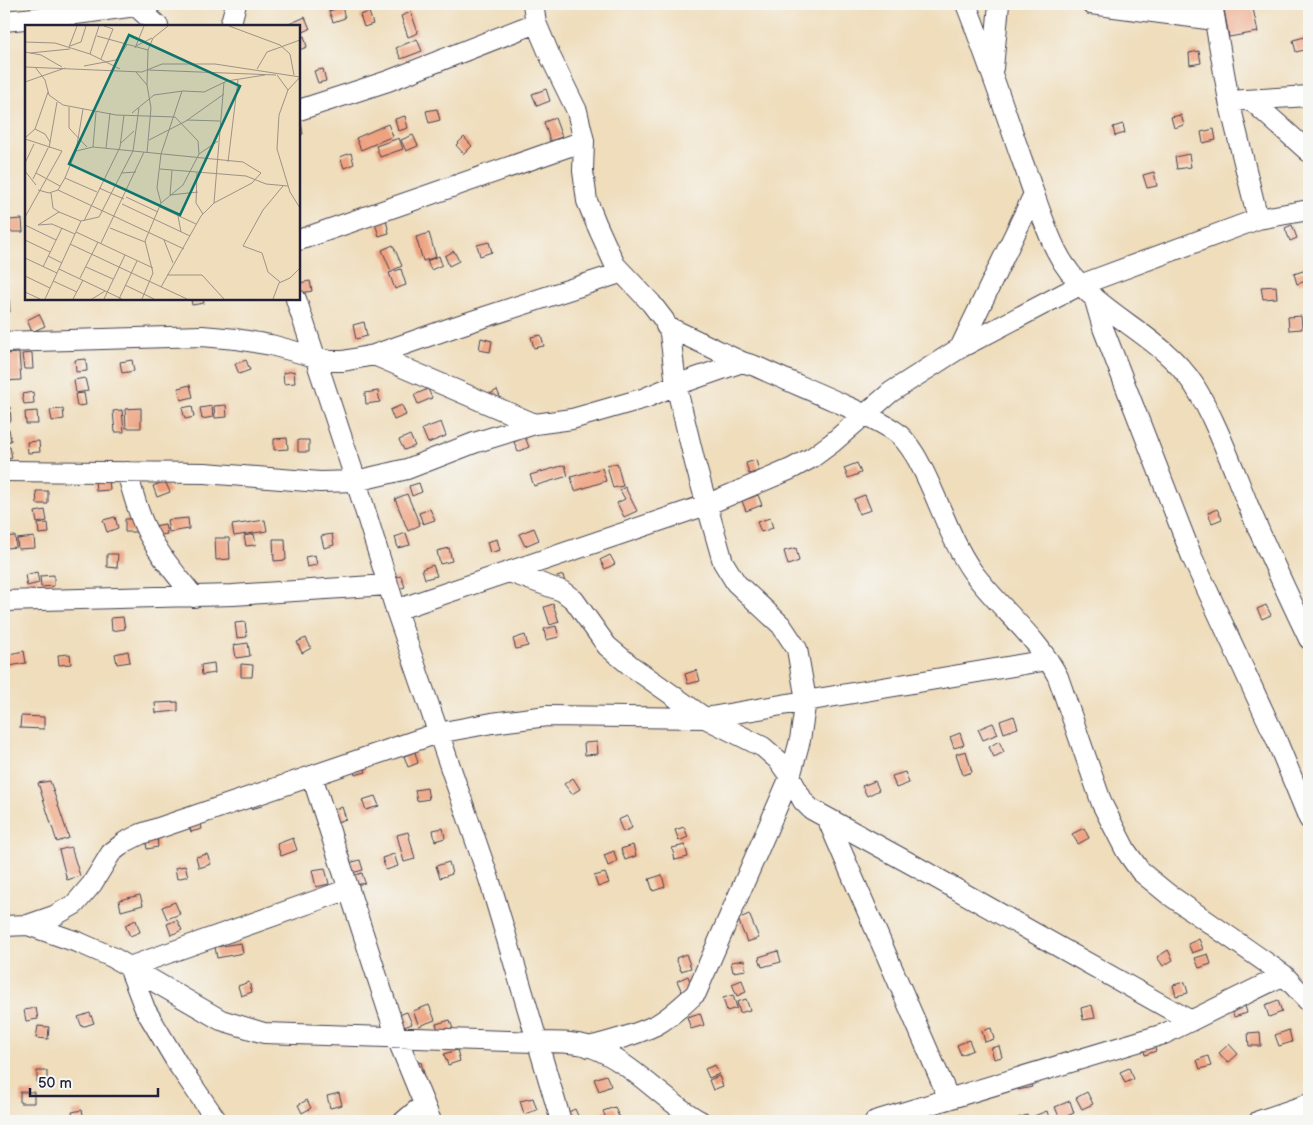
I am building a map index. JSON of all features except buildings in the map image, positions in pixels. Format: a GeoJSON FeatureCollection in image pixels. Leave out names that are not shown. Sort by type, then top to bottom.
{"type":"FeatureCollection","features":[{"type":"Feature","properties":{"kind":"street"},"geometry":{"type":"LineString","coordinates":[[230,25],[236,4]]}},
{"type":"Feature","properties":{"kind":"street"},"geometry":{"type":"LineString","coordinates":[[532,4],[536,23],[577,111],[584,141],[583,171],[587,201],[609,253],[620,273],[651,303],[664,320],[670,333],[676,385],[706,504],[723,562],[736,583],[781,625],[796,649],[806,700],[800,740],[790,777],[696,993],[680,1008],[657,1024],[625,1037],[589,1047]]}},
{"type":"Feature","properties":{"kind":"street"},"geometry":{"type":"LineString","coordinates":[[966,4],[992,72],[1034,194],[1057,252],[1087,291],[1192,557],[1276,739],[1309,819]]}},
{"type":"Feature","properties":{"kind":"street"},"geometry":{"type":"LineString","coordinates":[[992,72],[999,4]]}},
{"type":"Feature","properties":{"kind":"street"},"geometry":{"type":"LineString","coordinates":[[1091,4],[1213,12],[1229,101],[1258,218]]}},
{"type":"Feature","properties":{"kind":"street"},"geometry":{"type":"LineString","coordinates":[[4,21],[144,5],[157,25]]}},
{"type":"Feature","properties":{"kind":"street"},"geometry":{"type":"LineString","coordinates":[[300,110],[388,81],[536,23]]}},
{"type":"Feature","properties":{"kind":"street"},"geometry":{"type":"LineString","coordinates":[[1229,101],[1309,96]]}},
{"type":"Feature","properties":{"kind":"street"},"geometry":{"type":"LineString","coordinates":[[1251,100],[1309,152]]}},
{"type":"Feature","properties":{"kind":"street"},"geometry":{"type":"LineString","coordinates":[[300,240],[584,141]]}},
{"type":"Feature","properties":{"kind":"street"},"geometry":{"type":"LineString","coordinates":[[960,348],[1034,194]]}},
{"type":"Feature","properties":{"kind":"street"},"geometry":{"type":"LineString","coordinates":[[396,610],[706,504],[791,469],[813,457],[832,443],[863,414],[891,392],[960,348],[1258,218],[1309,210]]}},
{"type":"Feature","properties":{"kind":"street"},"geometry":{"type":"LineString","coordinates":[[4,342],[202,336],[236,339],[330,360],[343,360],[374,355],[454,326],[620,273]]}},
{"type":"Feature","properties":{"kind":"street"},"geometry":{"type":"LineString","coordinates":[[1087,291],[1160,347],[1177,362],[1194,385],[1216,428],[1262,540],[1309,639]]}},
{"type":"Feature","properties":{"kind":"street"},"geometry":{"type":"LineString","coordinates":[[296,300],[396,610],[490,882],[561,1121]]}},
{"type":"Feature","properties":{"kind":"street"},"geometry":{"type":"LineString","coordinates":[[666,326],[742,362],[863,414],[898,433],[907,443],[929,480],[949,531],[966,562],[981,583],[1048,660],[1058,677],[1102,804],[1126,851],[1141,872],[1168,894],[1284,976],[1309,1002]]}},
{"type":"Feature","properties":{"kind":"street"},"geometry":{"type":"LineString","coordinates":[[374,355],[535,424]]}},
{"type":"Feature","properties":{"kind":"street"},"geometry":{"type":"LineString","coordinates":[[4,471],[205,473],[320,482],[356,481],[407,469],[474,443],[535,424],[572,419],[645,398],[742,362]]}},
{"type":"Feature","properties":{"kind":"street"},"geometry":{"type":"LineString","coordinates":[[127,472],[145,527],[161,556],[194,596]]}},
{"type":"Feature","properties":{"kind":"street"},"geometry":{"type":"LineString","coordinates":[[509,572],[562,590],[574,600],[607,646],[631,666],[705,718],[763,747],[778,760],[806,806],[1191,1021]]}},
{"type":"Feature","properties":{"kind":"street"},"geometry":{"type":"LineString","coordinates":[[4,601],[233,596],[388,585]]}},
{"type":"Feature","properties":{"kind":"street"},"geometry":{"type":"LineString","coordinates":[[4,926],[28,925],[54,916],[75,904],[92,884],[111,853],[125,842],[141,834],[438,733],[492,723],[547,716],[705,718],[1048,660]]}},
{"type":"Feature","properties":{"kind":"street"},"geometry":{"type":"LineString","coordinates":[[312,776],[397,1038],[427,1112],[404,1121]]}},
{"type":"Feature","properties":{"kind":"street"},"geometry":{"type":"LineString","coordinates":[[827,818],[949,1099]]}},
{"type":"Feature","properties":{"kind":"street"},"geometry":{"type":"LineString","coordinates":[[129,967],[349,889]]}},
{"type":"Feature","properties":{"kind":"street"},"geometry":{"type":"LineString","coordinates":[[28,925],[80,943],[112,957],[220,1020],[264,1033],[536,1042],[589,1047],[604,1053],[629,1069],[686,1113],[700,1121]]}},
{"type":"Feature","properties":{"kind":"street"},"geometry":{"type":"LineString","coordinates":[[129,967],[144,1009],[179,1066],[217,1121]]}},
{"type":"Feature","properties":{"kind":"street"},"geometry":{"type":"LineString","coordinates":[[875,1121],[1164,1034],[1284,976]]}},
{"type":"Feature","properties":{"kind":"street"},"geometry":{"type":"LineString","coordinates":[[1259,1121],[1309,1104]]}}]}
